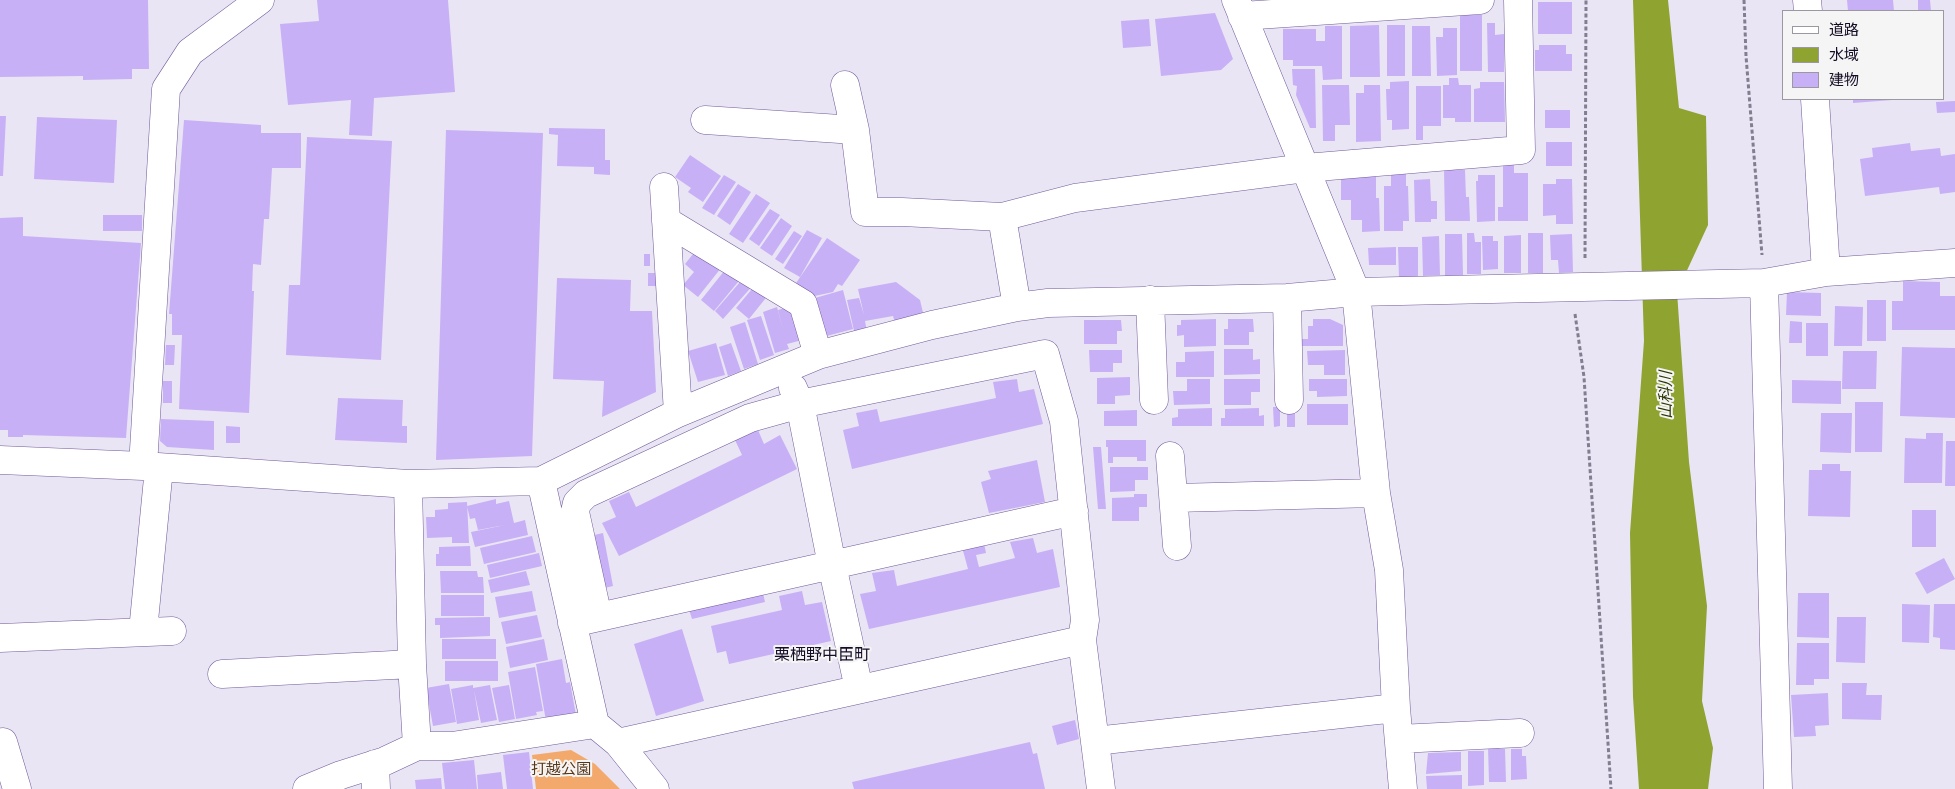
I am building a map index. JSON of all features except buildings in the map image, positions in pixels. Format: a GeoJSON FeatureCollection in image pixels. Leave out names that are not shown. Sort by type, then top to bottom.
{"type":"FeatureCollection","features":[{"type":"Feature","properties":{"kind":"street"},"geometry":{"type":"LineString","coordinates":[[142,631],[151,467],[166,89],[190,52],[260,0]]}},
{"type":"Feature","properties":{"kind":"street"},"geometry":{"type":"LineString","coordinates":[[1403,789],[1396,708],[1389,570],[1376,493],[1356,292],[1239,8],[1480,0]]}},
{"type":"Feature","properties":{"kind":"street"},"geometry":{"type":"LineString","coordinates":[[845,85],[855,130],[865,212],[1002,217],[1075,198],[1305,168],[1521,150],[1518,0]]}},
{"type":"Feature","properties":{"kind":"street"},"geometry":{"type":"LineString","coordinates":[[1815,100],[1826,272]]}},
{"type":"Feature","properties":{"kind":"street"},"geometry":{"type":"LineString","coordinates":[[705,120],[855,130]]}},
{"type":"Feature","properties":{"kind":"street"},"geometry":{"type":"LineString","coordinates":[[664,187],[678,413]]}},
{"type":"Feature","properties":{"kind":"street"},"geometry":{"type":"LineString","coordinates":[[1002,217],[1017,307]]}},
{"type":"Feature","properties":{"kind":"street"},"geometry":{"type":"LineString","coordinates":[[666,221],[803,304],[818,354]]}},
{"type":"Feature","properties":{"kind":"street"},"geometry":{"type":"LineString","coordinates":[[0,460],[151,467],[408,484],[541,481],[678,413],[818,354],[932,325],[1017,307],[1048,303],[1287,298],[1356,292],[1754,283],[1826,272],[1955,263]]}},
{"type":"Feature","properties":{"kind":"street"},"geometry":{"type":"LineString","coordinates":[[1754,283],[1778,789]]}},
{"type":"Feature","properties":{"kind":"street"},"geometry":{"type":"LineString","coordinates":[[1287,298],[1289,400]]}},
{"type":"Feature","properties":{"kind":"street"},"geometry":{"type":"LineString","coordinates":[[1150,300],[1154,400]]}},
{"type":"Feature","properties":{"kind":"street"},"geometry":{"type":"LineString","coordinates":[[655,789],[618,743],[595,724],[575,512],[577,503],[586,494],[750,418],[800,404],[1046,354],[1064,421],[1085,620],[1082,640],[1101,789]]}},
{"type":"Feature","properties":{"kind":"street"},"geometry":{"type":"LineString","coordinates":[[785,368],[800,404],[859,690]]}},
{"type":"Feature","properties":{"kind":"street"},"geometry":{"type":"LineString","coordinates":[[1170,456],[1176,546]]}},
{"type":"Feature","properties":{"kind":"street"},"geometry":{"type":"LineString","coordinates":[[541,481],[585,620]]}},
{"type":"Feature","properties":{"kind":"street"},"geometry":{"type":"LineString","coordinates":[[408,484],[412,664],[418,746]]}},
{"type":"Feature","properties":{"kind":"street"},"geometry":{"type":"LineString","coordinates":[[1174,498],[1376,493]]}},
{"type":"Feature","properties":{"kind":"street"},"geometry":{"type":"LineString","coordinates":[[585,620],[1074,511]]}},
{"type":"Feature","properties":{"kind":"street"},"geometry":{"type":"LineString","coordinates":[[0,638],[172,631]]}},
{"type":"Feature","properties":{"kind":"street"},"geometry":{"type":"LineString","coordinates":[[618,743],[1082,640]]}},
{"type":"Feature","properties":{"kind":"street"},"geometry":{"type":"LineString","coordinates":[[222,674],[412,664]]}},
{"type":"Feature","properties":{"kind":"street"},"geometry":{"type":"LineString","coordinates":[[1095,741],[1396,708]]}},
{"type":"Feature","properties":{"kind":"street"},"geometry":{"type":"LineString","coordinates":[[307,789],[341,775],[375,776],[418,746],[452,746],[595,724]]}},
{"type":"Feature","properties":{"kind":"street"},"geometry":{"type":"LineString","coordinates":[[1399,739],[1520,733]]}},
{"type":"Feature","properties":{"kind":"street"},"geometry":{"type":"LineString","coordinates":[[3,742],[18,789]]}},
{"type":"Feature","properties":{"kind":"path"},"geometry":{"type":"LineString","coordinates":[[1586,0],[1584,377],[1611,789]]}},
{"type":"Feature","properties":{"kind":"path"},"geometry":{"type":"LineString","coordinates":[[1744,0],[1754,283]]}},
{"type":"Feature","properties":{"kind":"green space","name":"打越公園"},"geometry":{"type":"Polygon","coordinates":[[[571,750],[595,764],[620,789],[536,789],[532,755],[571,750]]]}},
{"type":"Feature","properties":{"kind":"water","name":"山科川"},"geometry":{"type":"Polygon","coordinates":[[[1633,0],[1668,0],[1679,108],[1706,116],[1708,225],[1677,292],[1689,462],[1707,606],[1702,701],[1713,748],[1708,789],[1639,789],[1633,697],[1630,533],[1644,341],[1633,0]]]}},
{"type":"Feature","properties":{"kind":"district","name":"栗栖野中臣町"},"geometry":{"type":"Point","coordinates":[822,656]}}]}
